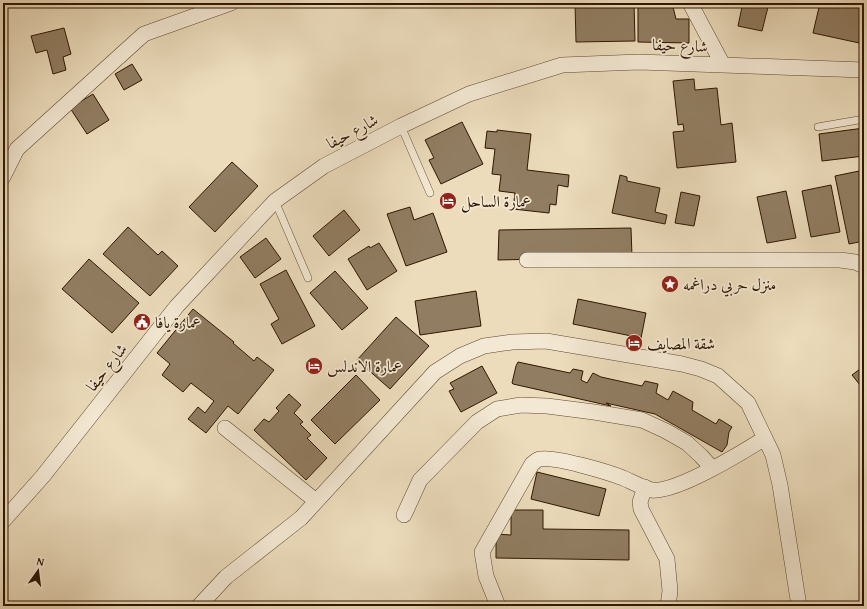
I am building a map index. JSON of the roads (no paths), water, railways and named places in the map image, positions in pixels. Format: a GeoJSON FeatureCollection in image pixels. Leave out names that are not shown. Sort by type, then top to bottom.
{"type":"FeatureCollection","features":[{"type":"Feature","properties":{"kind":"street"},"geometry":{"type":"LineString","coordinates":[[3,176],[17,148],[144,34],[230,3]]}},
{"type":"Feature","properties":{"kind":"street"},"geometry":{"type":"LineString","coordinates":[[690,3],[723,65]]}},
{"type":"Feature","properties":{"kind":"street","name":"شارع حيفا"},"geometry":{"type":"LineString","coordinates":[[3,521],[43,476],[177,306],[275,201],[324,166],[401,126],[470,94],[562,65],[639,62],[864,70]]}},
{"type":"Feature","properties":{"kind":"street"},"geometry":{"type":"LineString","coordinates":[[527,260],[840,260],[855,262],[864,266]]}},
{"type":"Feature","properties":{"kind":"street"},"geometry":{"type":"LineString","coordinates":[[199,606],[226,577],[301,518],[435,372],[460,356],[484,346],[512,342],[546,341],[682,364],[701,369],[718,376],[748,403],[773,455],[780,485],[799,606]]}},
{"type":"Feature","properties":{"kind":"street"},"geometry":{"type":"LineString","coordinates":[[404,515],[420,480],[477,422],[497,409],[521,406],[547,406],[642,420],[666,431],[686,443],[712,468]]}},
{"type":"Feature","properties":{"kind":"street"},"geometry":{"type":"LineString","coordinates":[[225,428],[316,501]]}},
{"type":"Feature","properties":{"kind":"street"},"geometry":{"type":"LineString","coordinates":[[498,606],[486,576],[482,552],[532,464],[538,459],[551,458],[617,476],[652,490],[667,488],[699,475],[765,438]]}},
{"type":"Feature","properties":{"kind":"street"},"geometry":{"type":"LineString","coordinates":[[645,487],[640,502],[641,509],[667,559],[670,591],[668,606]]}},
{"type":"Feature","properties":{"kind":"lane"},"geometry":{"type":"LineString","coordinates":[[818,127],[864,119]]}},
{"type":"Feature","properties":{"kind":"lane"},"geometry":{"type":"LineString","coordinates":[[401,126],[430,193]]}},
{"type":"Feature","properties":{"kind":"lane"},"geometry":{"type":"LineString","coordinates":[[275,201],[308,278]]}},
{"type":"Feature","properties":{"kind":"place","name":"عمارة الساحل"},"geometry":{"type":"Point","coordinates":[448,201]}},
{"type":"Feature","properties":{"kind":"place","name":"منزل حربي دراغمه"},"geometry":{"type":"Point","coordinates":[670,284]}},
{"type":"Feature","properties":{"kind":"place","name":"عمارة يافا"},"geometry":{"type":"Point","coordinates":[142,322]}},
{"type":"Feature","properties":{"kind":"place","name":"شقة المصايف"},"geometry":{"type":"Point","coordinates":[634,343]}},
{"type":"Feature","properties":{"kind":"place","name":"عمارة الاندلس"},"geometry":{"type":"Point","coordinates":[314,366]}}]}
